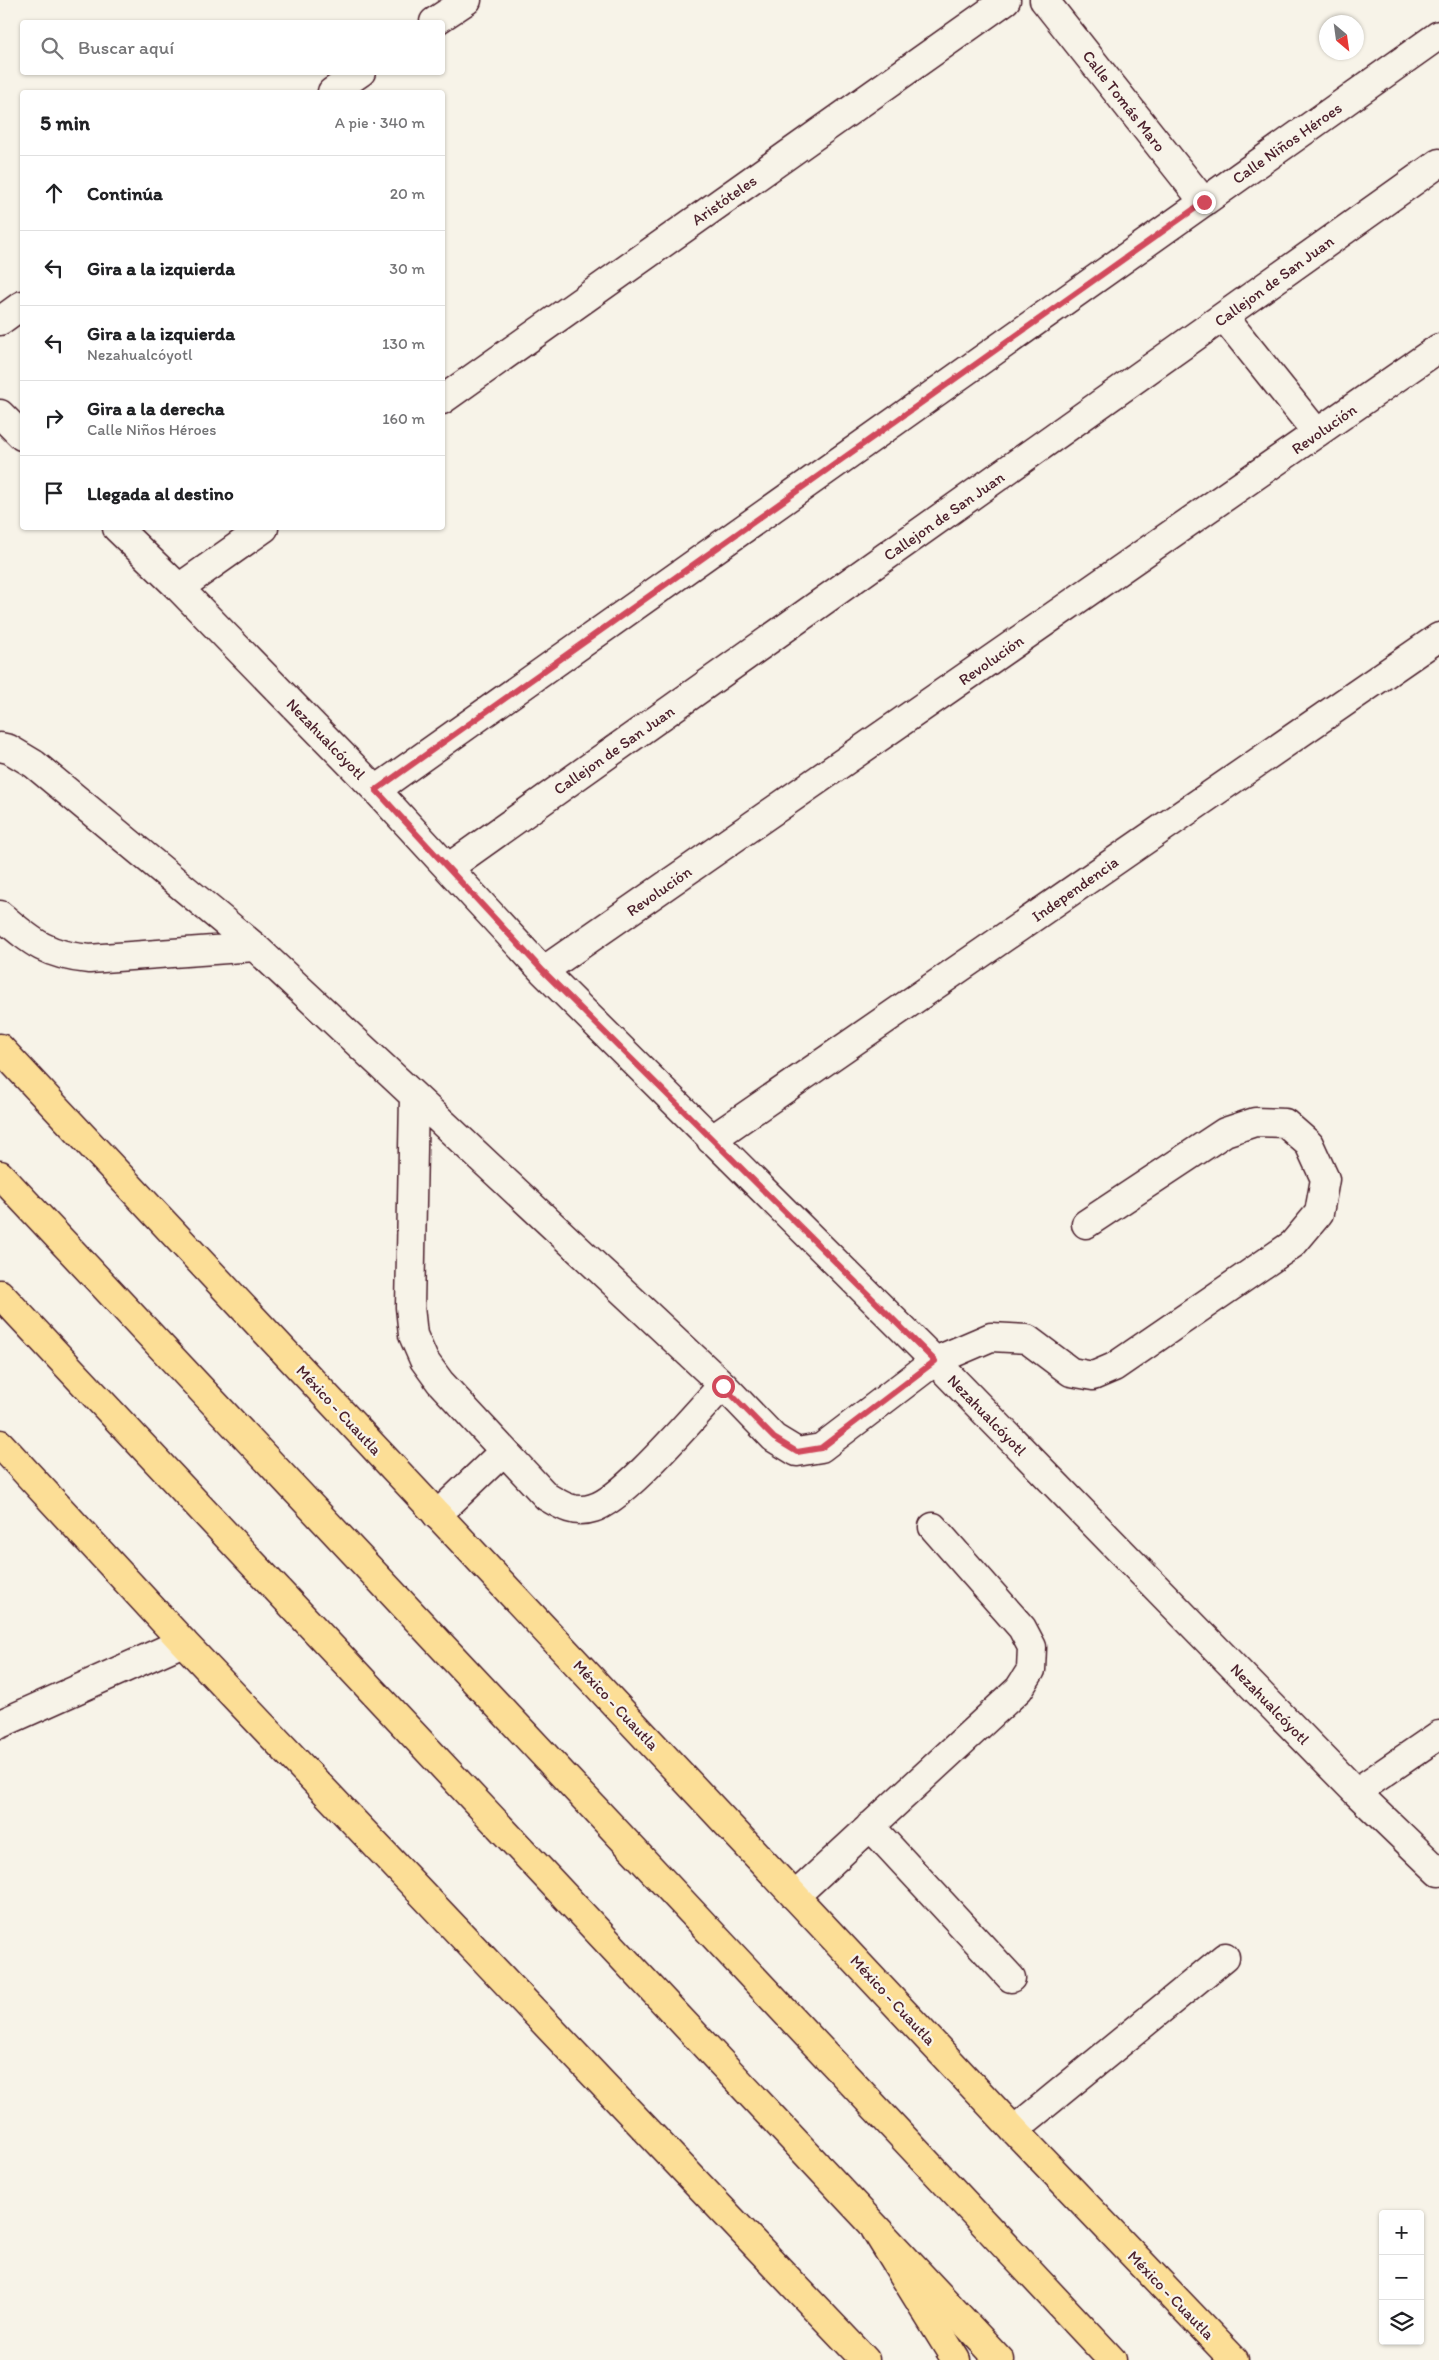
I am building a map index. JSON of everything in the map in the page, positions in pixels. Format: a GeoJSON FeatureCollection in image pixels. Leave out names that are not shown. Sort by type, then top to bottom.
{"type":"FeatureCollection","features":[{"type":"Feature","properties":{"kind":"main road","name":"México - Cuautla"},"geometry":{"type":"LineString","coordinates":[[0,1048],[1014,2130],[1234,2360]]}},
{"type":"Feature","properties":{"kind":"main road"},"geometry":{"type":"LineString","coordinates":[[0,1175],[1112,2360]]}},
{"type":"Feature","properties":{"kind":"main road"},"geometry":{"type":"LineString","coordinates":[[0,1294],[875,2229],[1000,2360]]}},
{"type":"Feature","properties":{"kind":"main road"},"geometry":{"type":"LineString","coordinates":[[0,1444],[183,1642],[865,2360]]}},
{"type":"Feature","properties":{"kind":"main road"},"geometry":{"type":"LineString","coordinates":[[875,2229],[956,2360]]}},
{"type":"Feature","properties":{"kind":"street"},"geometry":{"type":"LineString","coordinates":[[437,20],[467,0]]}},
{"type":"Feature","properties":{"kind":"street","name":"Aristóteles"},"geometry":{"type":"LineString","coordinates":[[445,398],[1006,0]]}},
{"type":"Feature","properties":{"kind":"street","name":"Calle Tomás Maro"},"geometry":{"type":"LineString","coordinates":[[1044,0],[1204,202]]}},
{"type":"Feature","properties":{"kind":"street","name":"Calle Niños Héroes"},"geometry":{"type":"LineString","coordinates":[[376,790],[1439,35]]}},
{"type":"Feature","properties":{"kind":"street"},"geometry":{"type":"LineString","coordinates":[[335,90],[357,75]]}},
{"type":"Feature","properties":{"kind":"street","name":"Callejon de San Juan"},"geometry":{"type":"LineString","coordinates":[[448,868],[1439,162]]}},
{"type":"Feature","properties":{"kind":"street"},"geometry":{"type":"LineString","coordinates":[[0,320],[20,306]]}},
{"type":"Feature","properties":{"kind":"street"},"geometry":{"type":"LineString","coordinates":[[1224,317],[1318,434]]}},
{"type":"Feature","properties":{"kind":"street","name":"Revolución"},"geometry":{"type":"LineString","coordinates":[[543,971],[1318,434],[1439,348]]}},
{"type":"Feature","properties":{"kind":"street"},"geometry":{"type":"LineString","coordinates":[[0,414],[20,434]]}},
{"type":"Feature","properties":{"kind":"street","name":"Nezahualcóyotl"},"geometry":{"type":"LineString","coordinates":[[118,530],[179,588],[376,790],[543,971],[935,1361],[1356,1792],[1439,1872]]}},
{"type":"Feature","properties":{"kind":"street"},"geometry":{"type":"LineString","coordinates":[[179,588],[261,530]]}},
{"type":"Feature","properties":{"kind":"street","name":"Independencia"},"geometry":{"type":"LineString","coordinates":[[711,1140],[1439,637]]}},
{"type":"Feature","properties":{"kind":"street"},"geometry":{"type":"LineString","coordinates":[[0,747],[9,749],[34,764],[255,947],[723,1386],[774,1438],[797,1452],[821,1448],[935,1361],[991,1337],[1027,1339],[1071,1372],[1093,1376],[1114,1367],[1293,1244],[1319,1213],[1325,1179],[1309,1144],[1285,1123],[1255,1122],[1225,1132],[1086,1224]]}},
{"type":"Feature","properties":{"kind":"street"},"geometry":{"type":"LineString","coordinates":[[0,915],[27,938],[46,950],[67,957],[89,959],[255,947]]}},
{"type":"Feature","properties":{"kind":"street"},"geometry":{"type":"LineString","coordinates":[[414,1097],[410,1307],[413,1334],[424,1360],[440,1382],[547,1497],[568,1510],[593,1508],[621,1492],[723,1386]]}},
{"type":"Feature","properties":{"kind":"street"},"geometry":{"type":"LineString","coordinates":[[437,1515],[504,1451]]}},
{"type":"Feature","properties":{"kind":"street"},"geometry":{"type":"LineString","coordinates":[[795,1896],[1019,1689],[1031,1670],[1032,1648],[1022,1628],[933,1527]]}},
{"type":"Feature","properties":{"kind":"street"},"geometry":{"type":"LineString","coordinates":[[0,1724],[183,1642]]}},
{"type":"Feature","properties":{"kind":"street"},"geometry":{"type":"LineString","coordinates":[[1356,1792],[1439,1735]]}},
{"type":"Feature","properties":{"kind":"street"},"geometry":{"type":"LineString","coordinates":[[870,1826],[1011,1978]]}},
{"type":"Feature","properties":{"kind":"street"},"geometry":{"type":"LineString","coordinates":[[1014,2130],[1226,1957]]}},
{"type":"Feature","properties":{"kind":"route"},"geometry":{"type":"LineString","coordinates":[[723,1386],[774,1438],[797,1452],[821,1448],[935,1361],[543,971],[376,790],[1204,202]]}}]}
